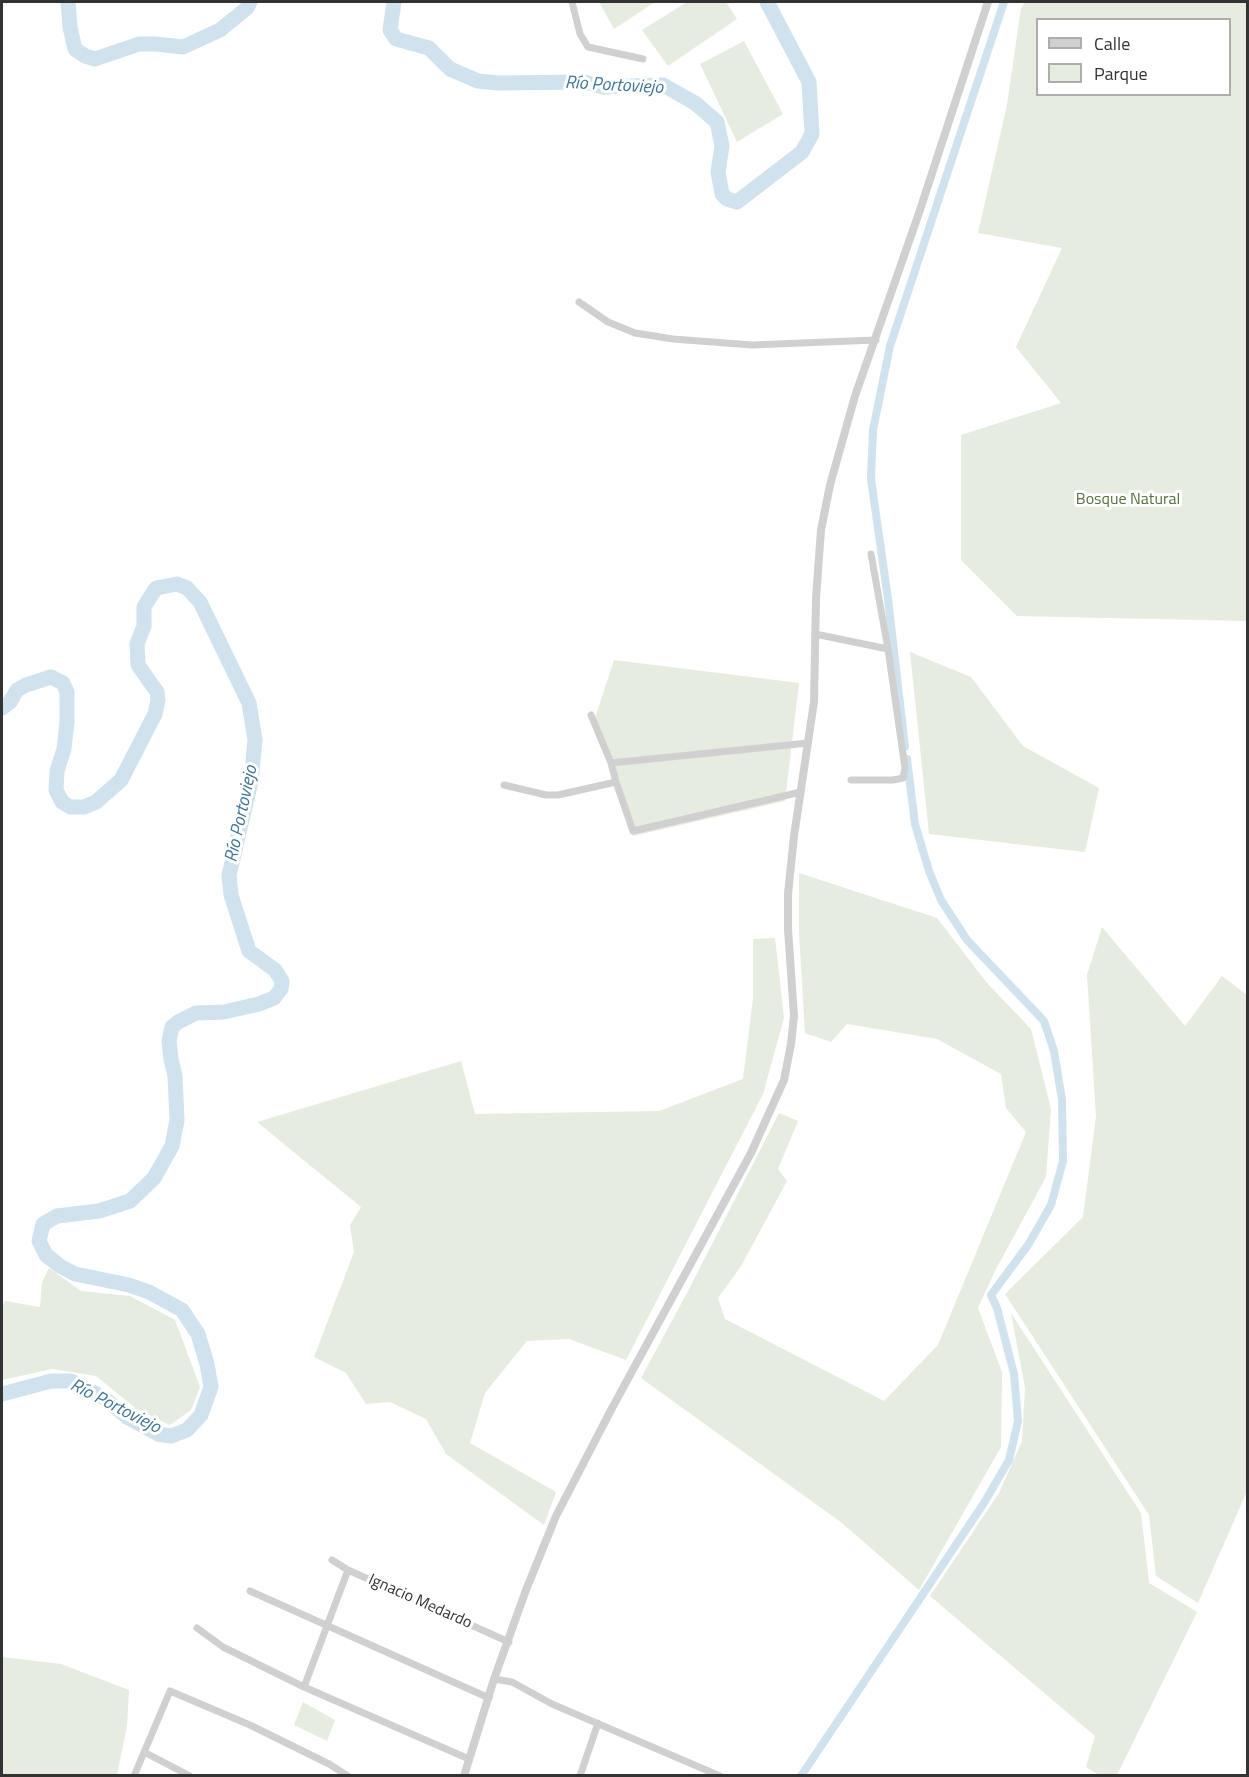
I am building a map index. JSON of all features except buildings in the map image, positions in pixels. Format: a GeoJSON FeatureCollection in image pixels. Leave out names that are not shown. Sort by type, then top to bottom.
{"type":"FeatureCollection","features":[{"type":"Feature","properties":{"kind":"street"},"geometry":{"type":"LineString","coordinates":[[572,2],[580,34],[588,47],[643,59]]}},
{"type":"Feature","properties":{"kind":"street"},"geometry":{"type":"LineString","coordinates":[[464,1776],[494,1679],[556,1516],[751,1153],[784,1080],[794,1016],[788,894],[813,702],[821,530],[830,485],[855,396],[919,213],[988,2]]}},
{"type":"Feature","properties":{"kind":"street"},"geometry":{"type":"LineString","coordinates":[[579,302],[608,322],[635,333],[673,339],[752,345],[876,340]]}},
{"type":"Feature","properties":{"kind":"street"},"geometry":{"type":"LineString","coordinates":[[851,780],[903,778],[905,768],[888,649],[871,554]]}},
{"type":"Feature","properties":{"kind":"street"},"geometry":{"type":"LineString","coordinates":[[815,634],[888,649]]}},
{"type":"Feature","properties":{"kind":"street"},"geometry":{"type":"LineString","coordinates":[[591,714],[611,763],[615,782],[633,831],[801,792]]}},
{"type":"Feature","properties":{"kind":"street"},"geometry":{"type":"LineString","coordinates":[[611,763],[808,743]]}},
{"type":"Feature","properties":{"kind":"street"},"geometry":{"type":"LineString","coordinates":[[504,785],[546,795],[558,795],[615,782]]}},
{"type":"Feature","properties":{"kind":"street","name":"Ignacio Medardo"},"geometry":{"type":"LineString","coordinates":[[333,1560],[348,1570],[509,1642]]}},
{"type":"Feature","properties":{"kind":"street"},"geometry":{"type":"LineString","coordinates":[[304,1687],[348,1570]]}},
{"type":"Feature","properties":{"kind":"street"},"geometry":{"type":"LineString","coordinates":[[249,1591],[489,1698]]}},
{"type":"Feature","properties":{"kind":"street"},"geometry":{"type":"LineString","coordinates":[[196,1628],[223,1647],[304,1687],[469,1759]]}},
{"type":"Feature","properties":{"kind":"street"},"geometry":{"type":"LineString","coordinates":[[494,1679],[512,1682],[552,1704],[720,1776]]}},
{"type":"Feature","properties":{"kind":"street"},"geometry":{"type":"LineString","coordinates":[[134,1776],[170,1690],[250,1725],[348,1776]]}},
{"type":"Feature","properties":{"kind":"street"},"geometry":{"type":"LineString","coordinates":[[580,1776],[597,1723]]}},
{"type":"Feature","properties":{"kind":"street"},"geometry":{"type":"LineString","coordinates":[[144,1752],[190,1776]]}},
{"type":"Feature","properties":{"kind":"green space"},"geometry":{"type":"Polygon","coordinates":[[[599,2],[655,2],[614,29],[599,2]]]}},
{"type":"Feature","properties":{"kind":"green space"},"geometry":{"type":"Polygon","coordinates":[[[687,2],[726,2],[737,19],[668,66],[642,30],[687,2]]]}},
{"type":"Feature","properties":{"kind":"green space","name":"Bosque Natural"},"geometry":{"type":"Polygon","coordinates":[[[1025,2],[1247,2],[1247,621],[1017,616],[961,560],[961,435],[1061,403],[1016,347],[1062,248],[978,233],[1007,105],[1021,8],[1025,2]]]}},
{"type":"Feature","properties":{"kind":"green space"},"geometry":{"type":"Polygon","coordinates":[[[744,41],[783,114],[737,142],[700,64],[744,41]]]}},
{"type":"Feature","properties":{"kind":"green space"},"geometry":{"type":"Polygon","coordinates":[[[910,652],[971,677],[1023,746],[1099,788],[1085,852],[929,834],[910,652]]]}},
{"type":"Feature","properties":{"kind":"green space"},"geometry":{"type":"Polygon","coordinates":[[[614,660],[799,683],[785,801],[633,836],[595,718],[614,660]]]}},
{"type":"Feature","properties":{"kind":"green space"},"geometry":{"type":"Polygon","coordinates":[[[799,873],[937,918],[987,983],[1031,1029],[1051,1109],[1046,1177],[996,1269],[978,1308],[1002,1372],[1001,1447],[919,1590],[842,1523],[641,1378],[779,1113],[798,1121],[778,1169],[787,1181],[741,1266],[718,1298],[725,1319],[884,1401],[938,1345],[1026,1132],[1006,1108],[1001,1074],[937,1039],[847,1024],[831,1042],[805,1033],[799,933],[799,873]]]}},
{"type":"Feature","properties":{"kind":"green space"},"geometry":{"type":"Polygon","coordinates":[[[1102,927],[1185,1026],[1222,976],[1247,995],[1247,1491],[1198,1603],[1156,1576],[1149,1515],[1005,1294],[1083,1217],[1096,1116],[1087,975],[1102,927]]]}},
{"type":"Feature","properties":{"kind":"green space"},"geometry":{"type":"Polygon","coordinates":[[[775,938],[784,1018],[763,1094],[626,1360],[569,1339],[527,1341],[485,1393],[470,1443],[556,1492],[544,1525],[446,1454],[426,1419],[390,1402],[366,1404],[346,1373],[314,1357],[354,1252],[350,1225],[361,1207],[257,1122],[461,1061],[475,1114],[659,1111],[743,1079],[753,999],[753,939],[775,938]]]}},
{"type":"Feature","properties":{"kind":"green space"},"geometry":{"type":"Polygon","coordinates":[[[49,1268],[81,1291],[130,1296],[175,1320],[200,1387],[191,1410],[170,1425],[138,1410],[96,1376],[52,1369],[2,1380],[2,1306],[5,1301],[40,1307],[42,1282],[49,1268]]]}},
{"type":"Feature","properties":{"kind":"green space"},"geometry":{"type":"Polygon","coordinates":[[[1011,1313],[1141,1513],[1149,1583],[1197,1612],[1117,1775],[1099,1775],[1086,1767],[1095,1736],[930,1596],[999,1493],[1022,1441],[1025,1388],[1011,1313]]]}},
{"type":"Feature","properties":{"kind":"green space"},"geometry":{"type":"Polygon","coordinates":[[[2,1657],[61,1664],[129,1690],[127,1726],[117,1775],[2,1775],[2,1657]]]}},
{"type":"Feature","properties":{"kind":"green space"},"geometry":{"type":"Polygon","coordinates":[[[303,1702],[335,1720],[327,1741],[294,1725],[303,1702]]]}},
{"type":"Feature","properties":{"kind":"waterway","name":"Río Portoviejo"},"geometry":{"type":"LineString","coordinates":[[68,2],[75,49],[95,59],[139,44],[183,47],[220,30],[247,8],[250,2]]}},
{"type":"Feature","properties":{"kind":"waterway","name":"Río Portoviejo"},"geometry":{"type":"LineString","coordinates":[[394,2],[390,30],[396,39],[429,48],[450,69],[478,81],[498,83],[584,82],[603,87],[663,85],[695,103],[717,122],[722,146],[718,172],[722,194],[727,199],[737,202],[802,152],[812,134],[809,82],[767,2]]}},
{"type":"Feature","properties":{"kind":"waterway"},"geometry":{"type":"LineString","coordinates":[[905,747],[871,479],[873,430],[890,346],[1004,2]]}},
{"type":"Feature","properties":{"kind":"waterway","name":"Río Portoviejo"},"geometry":{"type":"LineString","coordinates":[[2,708],[10,702],[17,690],[26,685],[51,677],[63,683],[67,692],[67,722],[64,749],[57,771],[56,790],[62,802],[70,807],[84,807],[96,802],[121,780],[155,714],[157,692],[138,665],[137,644],[144,626],[144,607],[156,588],[177,584],[187,588],[200,602],[249,703],[255,740],[251,782],[229,875],[231,895],[249,951],[275,970],[282,981],[281,989],[274,998],[224,1012],[196,1013],[172,1027],[169,1041],[175,1076],[177,1120],[172,1146],[154,1178],[130,1201],[99,1211],[57,1216],[43,1224],[39,1241],[46,1255],[75,1274],[129,1285],[149,1292],[182,1310],[198,1334],[207,1364],[211,1387],[201,1415],[187,1430],[171,1436],[158,1434],[127,1417],[104,1398],[71,1381],[51,1381],[2,1394]]}},
{"type":"Feature","properties":{"kind":"waterway"},"geometry":{"type":"LineString","coordinates":[[801,1776],[984,1503],[1009,1460],[1018,1421],[1014,1374],[997,1308],[991,1295],[1028,1245],[1051,1205],[1063,1161],[1062,1100],[1054,1051],[1044,1021],[967,940],[941,900],[929,871],[915,824],[907,759]]}}]}
